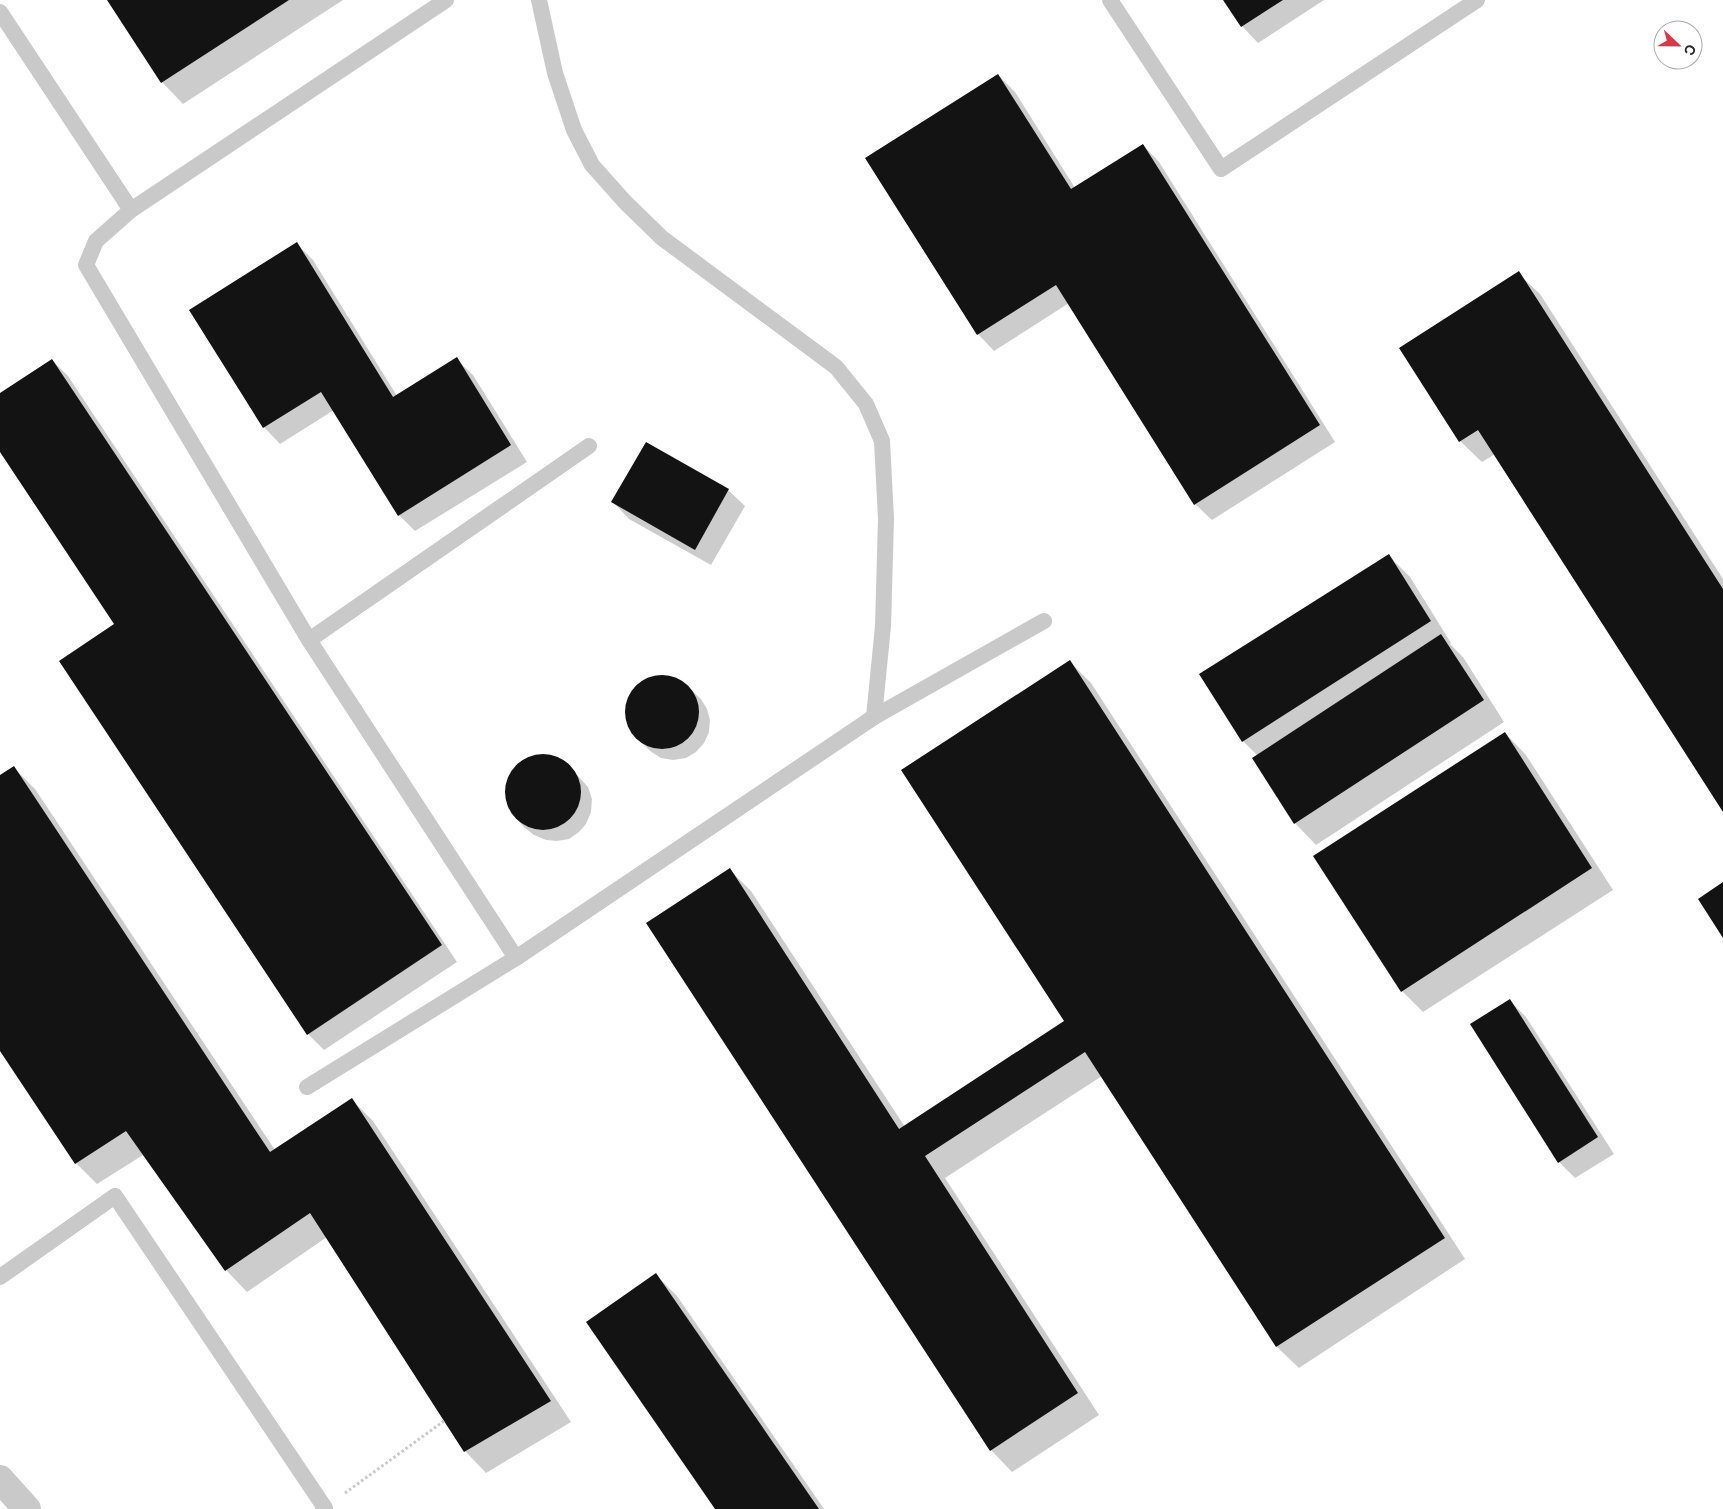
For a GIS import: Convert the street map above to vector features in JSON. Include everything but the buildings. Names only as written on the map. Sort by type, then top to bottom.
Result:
[{"type":"street","points":[[0,1479],[28,1509]]},
{"type":"lane","points":[[446,0],[131,210],[96,241],[86,266],[308,640],[516,958]]},
{"type":"lane","points":[[539,0],[555,73],[574,130],[592,164],[625,202],[662,238],[836,366],[866,404],[882,440],[886,518],[883,626],[874,717]]},
{"type":"lane","points":[[1110,0],[1222,169],[1477,0]]},
{"type":"lane","points":[[0,12],[131,210]]},
{"type":"lane","points":[[308,640],[590,446]]},
{"type":"lane","points":[[307,1087],[516,958],[874,717],[1044,622]]},
{"type":"lane","points":[[0,1277],[115,1196],[324,1508]]},
{"type":"path","points":[[324,1508],[444,1421]]}]
